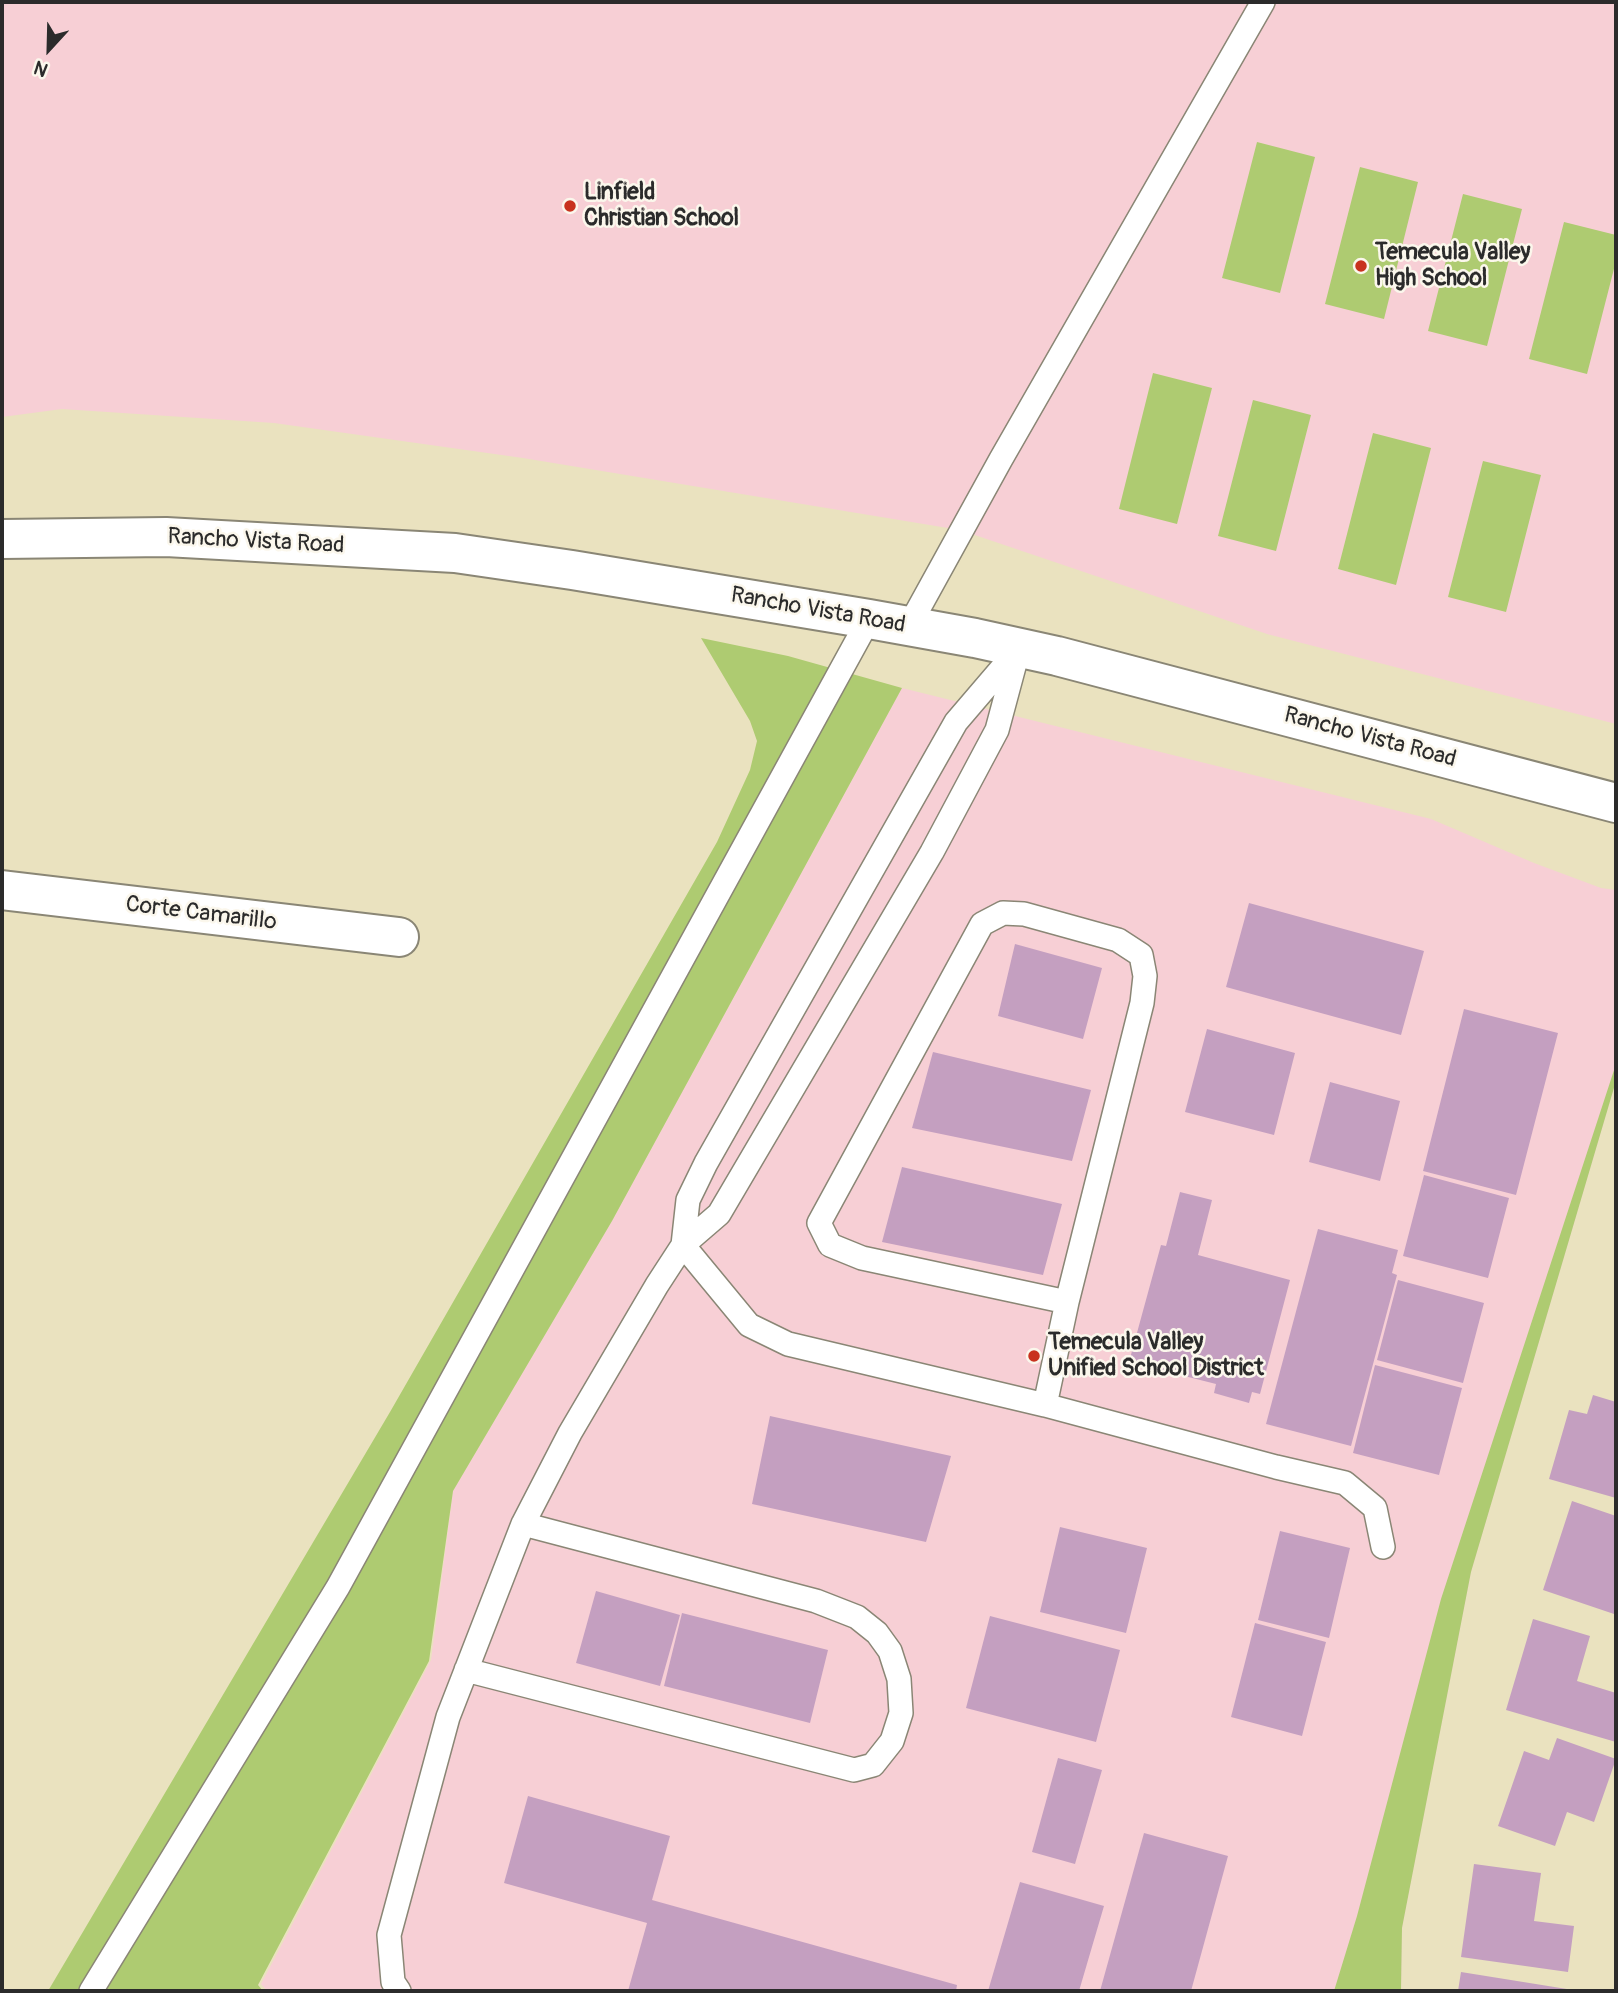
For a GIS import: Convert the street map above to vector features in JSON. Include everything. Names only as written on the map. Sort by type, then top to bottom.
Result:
[{"type":"main road","name":"Rancho Vista Road","points":[[2,540],[166,537],[455,553],[869,619],[1057,656],[1616,803]]},
{"type":"main road","name":"Corte Camarillo","points":[[2,890],[400,937]]},
{"type":"lane","points":[[909,626],[1000,459],[1263,2]]},
{"type":"lane","points":[[91,1991],[338,1587],[869,619]]},
{"type":"lane","points":[[399,1991],[393,1982],[389,1935],[448,1717],[523,1524],[570,1433],[683,1245],[719,1213],[932,852],[998,730],[1019,648]]},
{"type":"lane","points":[[1019,648],[956,722],[706,1163],[688,1200],[683,1245],[749,1325],[788,1344],[1045,1405],[1345,1483],[1375,1508],[1383,1547]]},
{"type":"lane","points":[[1045,1405],[1067,1302],[1136,1027],[1145,976],[1141,955],[1118,940],[1024,914],[1003,913],[982,924],[819,1223],[830,1245],[862,1258],[1067,1302]]},
{"type":"lane","points":[[466,1670],[854,1770],[873,1765],[892,1741],[901,1713],[899,1679],[890,1651],[877,1633],[857,1616],[816,1601],[523,1524]]},
{"type":"shaded area","name":"Linfield Christian School","points":[[2,2],[1616,2],[1616,724],[1267,634],[960,530],[523,458],[274,423],[62,409],[2,417]]},
{"type":"shaded area","name":"Temecula Valley Unified School District","points":[[902,688],[1431,819],[1534,863],[1601,888],[1616,890],[1616,1081],[1471,1572],[1402,1928],[1401,1991],[267,1991],[261,1984],[431,1660],[453,1491],[612,1221]]},
{"type":"green space","points":[[1257,142],[1315,157],[1280,293],[1222,278]]},
{"type":"green space","points":[[1360,167],[1418,182],[1384,319],[1325,304]]},
{"type":"green space","points":[[1463,194],[1522,209],[1487,346],[1428,331]]},
{"type":"green space","points":[[1564,222],[1616,235],[1616,261],[1587,374],[1529,359]]},
{"type":"green space","points":[[1153,373],[1212,388],[1177,524],[1119,509]]},
{"type":"green space","points":[[1253,400],[1311,415],[1276,551],[1218,536]]},
{"type":"green space","points":[[1373,433],[1431,448],[1396,585],[1338,569]]},
{"type":"green space","points":[[1483,461],[1541,475],[1506,612],[1448,597]]},
{"type":"green space","points":[[701,638],[788,656],[902,688],[612,1221],[453,1491],[429,1661],[258,1985],[263,1991],[48,1991],[390,1412],[717,842],[750,770],[757,741],[750,721]]},
{"type":"green space","points":[[1616,1064],[1616,1081],[1471,1572],[1402,1928],[1401,1991],[1334,1991],[1357,1916],[1441,1599]]},
{"type":"building","points":[[1249,903],[1424,951],[1401,1035],[1226,987]]},
{"type":"building","points":[[1015,944],[1102,968],[1083,1039],[998,1016]]},
{"type":"building","points":[[1464,1009],[1558,1033],[1516,1195],[1423,1171]]},
{"type":"building","points":[[1207,1029],[1295,1053],[1274,1135],[1185,1112]]},
{"type":"building","points":[[933,1052],[1091,1090],[1072,1161],[912,1128]]},
{"type":"building","points":[[1330,1082],[1400,1101],[1380,1181],[1309,1162]]},
{"type":"building","points":[[902,1167],[1062,1204],[1043,1275],[882,1242]]},
{"type":"building","points":[[1424,1175],[1509,1198],[1488,1278],[1403,1256]]},
{"type":"building","points":[[1180,1192],[1212,1200],[1198,1255],[1290,1280],[1260,1394],[1252,1392],[1249,1403],[1214,1393],[1216,1384],[1129,1362],[1161,1245],[1166,1246]]},
{"type":"building","points":[[1318,1229],[1398,1250],[1392,1273],[1397,1275],[1351,1446],[1266,1424]]},
{"type":"building","points":[[1398,1280],[1484,1303],[1463,1383],[1377,1360]]},
{"type":"building","points":[[1375,1365],[1462,1388],[1439,1475],[1353,1453]]},
{"type":"building","points":[[1593,1395],[1616,1402],[1616,1498],[1549,1479],[1569,1410],[1587,1414]]},
{"type":"building","points":[[770,1416],[951,1456],[926,1542],[752,1504]]},
{"type":"building","points":[[1572,1501],[1616,1516],[1614,1614],[1543,1590]]},
{"type":"building","points":[[1060,1527],[1147,1548],[1126,1633],[1040,1612]]},
{"type":"building","points":[[1280,1531],[1350,1548],[1329,1638],[1258,1620]]},
{"type":"building","points":[[596,1591],[680,1615],[660,1686],[576,1663]]},
{"type":"building","points":[[682,1613],[828,1650],[810,1723],[664,1686]]},
{"type":"building","points":[[990,1616],[1120,1650],[1096,1742],[966,1708]]},
{"type":"building","points":[[1533,1619],[1590,1636],[1577,1681],[1616,1693],[1616,1742],[1506,1710]]},
{"type":"building","points":[[1255,1623],[1326,1642],[1302,1736],[1231,1717]]},
{"type":"building","points":[[1557,1738],[1616,1759],[1594,1822],[1567,1812],[1555,1846],[1498,1826],[1524,1751],[1549,1760]]},
{"type":"building","points":[[1058,1758],[1102,1770],[1075,1864],[1032,1852]]},
{"type":"building","points":[[528,1796],[670,1836],[652,1900],[957,1985],[956,1991],[628,1991],[647,1923],[504,1883]]},
{"type":"building","points":[[1144,1833],[1228,1856],[1191,1991],[1100,1991]]},
{"type":"building","points":[[1474,1864],[1541,1873],[1534,1921],[1574,1926],[1568,1972],[1461,1957]]},
{"type":"building","points":[[1020,1882],[1104,1906],[1079,1991],[988,1991]]},
{"type":"building","points":[[1461,1972],[1573,1990],[1573,1991],[1458,1991]]},
{"type":"place","name":"Linfield Christian School","points":[[570,206]]},
{"type":"place","name":"Temecula Valley High School","points":[[1361,266]]},
{"type":"place","name":"Temecula Valley Unified School District","points":[[1034,1356]]}]
